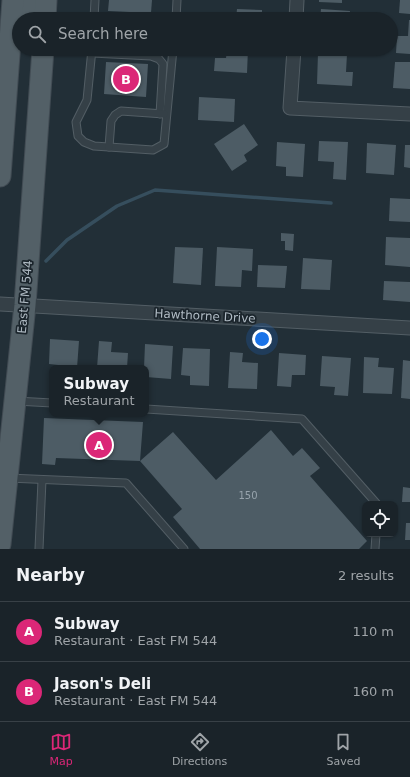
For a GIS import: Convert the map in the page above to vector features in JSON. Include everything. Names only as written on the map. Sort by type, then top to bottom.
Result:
[{"type":"main road","points":[[0,176],[3,82],[13,0]]},
{"type":"main road","points":[[29,12],[30,0]]},
{"type":"main road","points":[[45,12],[46,0]]},
{"type":"main road","name":"East FM 544","points":[[0,544],[25,305],[43,56]]},
{"type":"street","points":[[296,12],[297,0]]},
{"type":"street","points":[[294,56],[290,108],[410,114]]},
{"type":"street","name":"Hawthorne Drive","points":[[0,304],[410,328]]},
{"type":"lane","points":[[94,12],[95,0]]},
{"type":"lane","points":[[176,12],[177,0]]},
{"type":"lane","points":[[91,56],[87,100],[76,122],[78,136],[84,142],[94,146],[153,150],[164,144],[173,56]]},
{"type":"lane","points":[[151,56],[159,59],[163,64],[160,114]]},
{"type":"lane","points":[[109,147],[111,121],[115,115],[121,111],[168,114]]},
{"type":"lane","points":[[16,401],[49,403]]},
{"type":"lane","points":[[149,409],[302,419],[374,501]]},
{"type":"lane","points":[[7,478],[126,484],[184,549]]},
{"type":"lane","points":[[39,549],[42,480]]},
{"type":"lane","points":[[375,549],[376,537]]},
{"type":"building","points":[[109,0],[152,0],[151,12],[108,11]]},
{"type":"building","points":[[319,0],[342,0],[342,3],[319,2]]},
{"type":"building","points":[[400,0],[410,0],[410,14],[399,13]]},
{"type":"building","points":[[237,9],[262,10],[262,12],[237,12]]},
{"type":"building","points":[[321,9],[350,11],[350,12],[321,12]]},
{"type":"building","points":[[410,20],[410,54],[398,53],[398,36],[408,36]]},
{"type":"building","points":[[226,56],[248,56],[247,73],[214,71],[215,58],[226,58]]},
{"type":"building","points":[[318,56],[347,56],[346,72],[353,72],[352,86],[317,84]]},
{"type":"building","points":[[106,62],[148,64],[146,97],[104,94]]},
{"type":"building","points":[[395,62],[410,62],[410,89],[393,88]]},
{"type":"building","points":[[199,97],[235,99],[234,122],[198,120]]},
{"type":"building","points":[[244,124],[258,145],[244,155],[247,161],[232,171],[214,144]]},
{"type":"building","points":[[319,141],[348,142],[346,180],[333,179],[334,162],[318,161]]},
{"type":"building","points":[[277,142],[305,144],[303,177],[286,176],[286,167],[276,166]]},
{"type":"building","points":[[367,143],[396,145],[394,175],[366,173]]},
{"type":"building","points":[[405,145],[410,145],[410,168],[404,167]]},
{"type":"building","points":[[390,198],[410,199],[410,222],[389,221]]},
{"type":"building","points":[[281,233],[294,234],[293,251],[285,250],[285,241],[281,241]]},
{"type":"building","points":[[386,237],[410,238],[410,267],[385,265]]},
{"type":"building","points":[[175,247],[203,248],[201,285],[173,283]]},
{"type":"building","points":[[217,247],[253,249],[252,271],[242,270],[241,287],[215,286]]},
{"type":"building","points":[[303,258],[332,260],[330,290],[301,289]]},
{"type":"building","points":[[258,265],[287,266],[285,288],[257,287]]},
{"type":"building","points":[[384,281],[410,282],[410,302],[383,300]]},
{"type":"building","points":[[50,339],[79,341],[77,365],[49,364]]},
{"type":"building","points":[[99,341],[112,342],[111,352],[128,353],[127,365],[97,365]]},
{"type":"building","points":[[145,344],[173,346],[171,379],[149,377],[149,365],[144,365]]},
{"type":"building","points":[[183,348],[210,349],[209,386],[190,385],[190,376],[181,375]]},
{"type":"building","points":[[230,352],[243,353],[242,362],[258,363],[257,389],[228,388]]},
{"type":"building","points":[[279,353],[306,355],[305,375],[292,375],[291,387],[277,386]]},
{"type":"building","points":[[322,356],[351,358],[348,396],[334,395],[335,387],[320,386]]},
{"type":"building","points":[[364,357],[379,358],[378,367],[394,368],[392,394],[363,393]]},
{"type":"building","points":[[403,360],[410,361],[410,399],[401,398]]},
{"type":"building","points":[[44,418],[143,422],[140,461],[56,458],[55,465],[42,464]]},
{"type":"building","points":[[271,430],[293,456],[302,448],[320,468],[310,476],[367,541],[359,549],[200,549],[173,517],[182,509],[140,461],[173,432],[216,480]]},
{"type":"building","points":[[403,487],[410,488],[410,502],[402,502]]},
{"type":"building","points":[[406,523],[410,523],[410,540],[405,540]]},
{"type":"waterway","points":[[46,261],[67,240],[117,206],[155,190],[331,203]]},
{"type":"place","name":"Jason's Deli","points":[[126,79]]},
{"type":"place","name":"Subway","points":[[99,445]]}]
